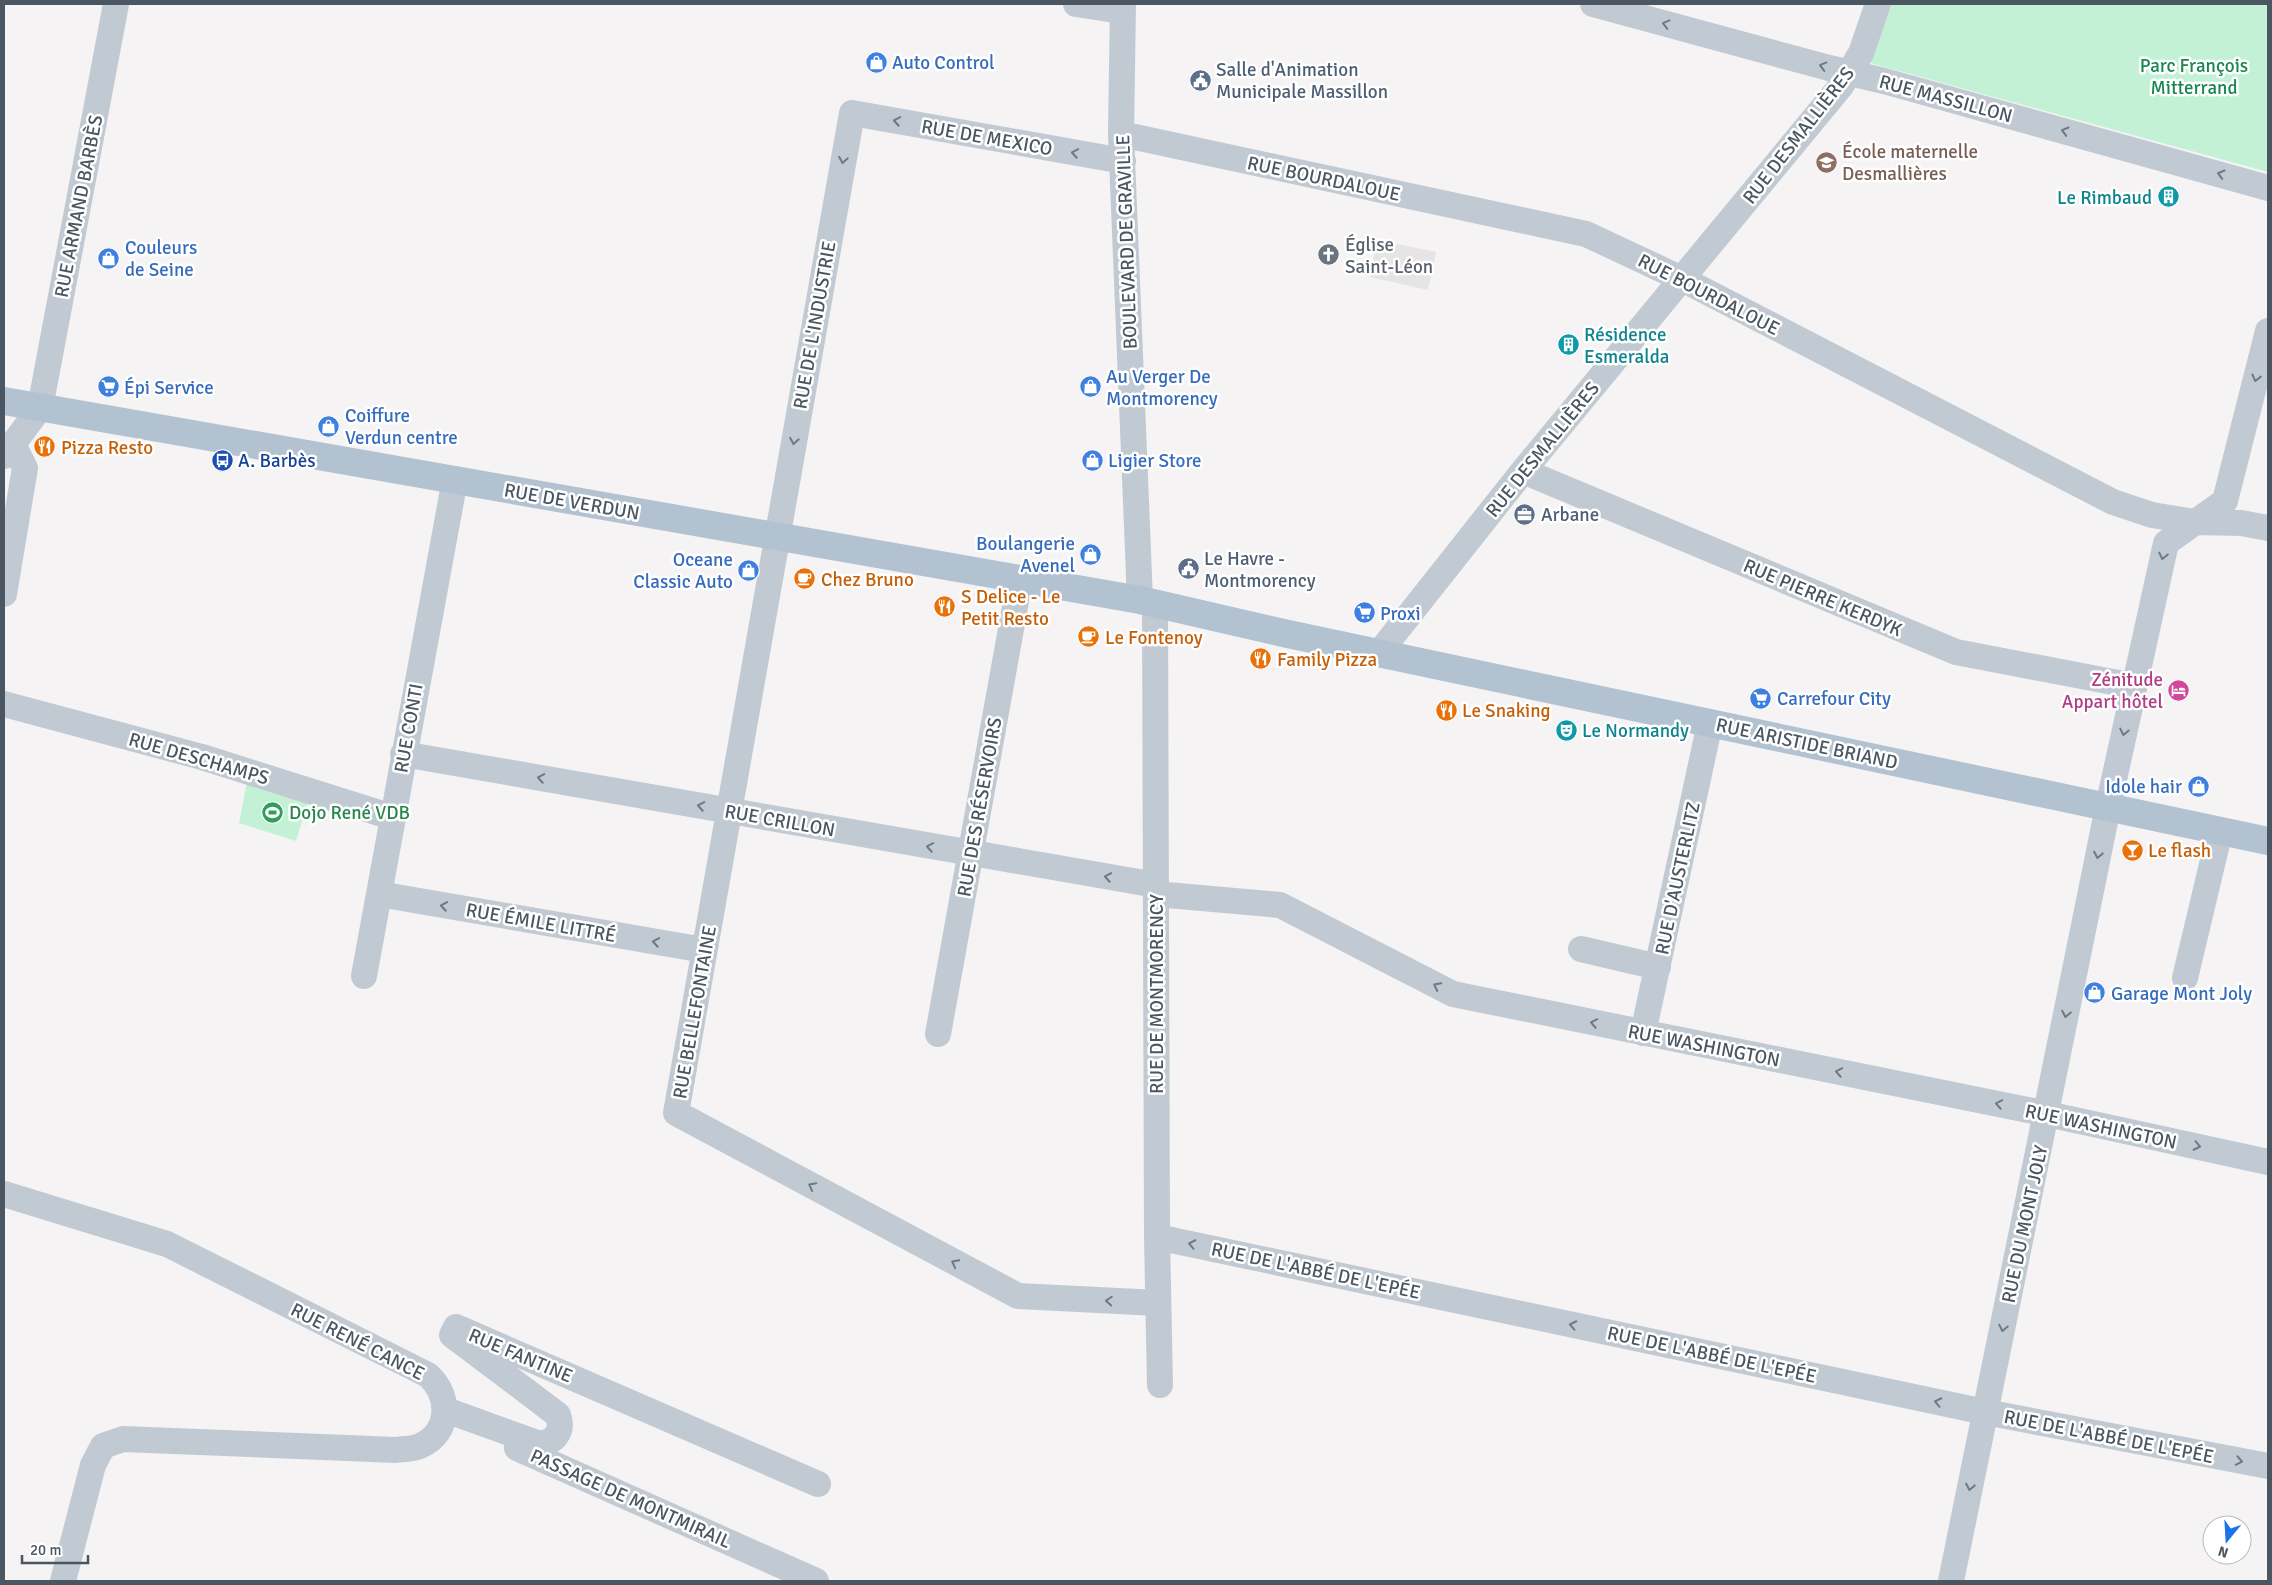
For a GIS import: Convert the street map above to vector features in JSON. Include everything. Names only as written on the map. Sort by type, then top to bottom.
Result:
[{"type":"main road","name":"RUE DE VERDUN","points":[[4,401],[1148,602]]},
{"type":"main road","name":"RUE ARISTIDE BRIAND","points":[[1148,602],[1379,653],[2268,841]]},
{"type":"street","name":"RUE ARMAND BARBÈS","points":[[40,408],[116,4]]},
{"type":"street","points":[[1076,4],[1122,8]]},
{"type":"street","name":"RUE MASSILLON","points":[[1594,4],[1850,72],[2268,188]]},
{"type":"street","name":"RUE DESMALLIÈRES","points":[[1379,653],[1524,471],[1841,86],[1861,53],[1878,4]]},
{"type":"street","name":"BOULEVARD DE GRAVILLE","points":[[1122,8],[1121,134],[1148,602]]},
{"type":"street","name":"RUE DE MEXICO","points":[[852,112],[1123,162]]},
{"type":"street","name":"RUE DE L'INDUSTRIE","points":[[778,538],[852,112]]},
{"type":"street","name":"RUE BOURDALOUE","points":[[1121,134],[1586,234],[1682,279],[2114,502],[2152,515],[2195,522],[2241,523],[2268,528]]},
{"type":"street","name":"RUE DU MONT JOLY","points":[[1951,1581],[2108,807],[2166,543],[2225,501],[2268,331]]},
{"type":"street","points":[[4,594],[25,468],[8,450],[40,408]]},
{"type":"street","name":"RUE PIERRE KERDYK","points":[[1524,471],[1956,652],[2134,686]]},
{"type":"street","name":"RUE CONTI","points":[[364,976],[455,479]]},
{"type":"street","name":"RUE BELLEFONTAINE","points":[[778,538],[676,1113],[1018,1296],[1158,1303]]},
{"type":"street","name":"RUE DES RÉSERVOIRS","points":[[938,1034],[1020,580]]},
{"type":"street","name":"RUE DE MONTMORENCY","points":[[1148,602],[1156,889],[1157,1237],[1160,1385]]},
{"type":"street","name":"RUE DESCHAMPS","points":[[4,704],[202,757],[392,817]]},
{"type":"street","name":"RUE D'AUSTERLITZ","points":[[1643,1033],[1710,723]]},
{"type":"street","name":"RUE CRILLON","points":[[404,754],[970,854],[1156,889]]},
{"type":"street","points":[[2186,978],[2220,831]]},
{"type":"street","name":"RUE WASHINGTON","points":[[1156,889],[1280,905],[1453,994],[2046,1114],[2268,1162]]},
{"type":"street","name":"RUE ÉMILE LITTRÉ","points":[[379,894],[704,950]]},
{"type":"street","points":[[1581,950],[1658,967]]},
{"type":"street","name":"RUE RENÉ CANCE","points":[[4,1194],[167,1244],[428,1375],[437,1382],[445,1400],[446,1413]]},
{"type":"street","name":"RUE DE L'ABBÉ DE L'EPÉE","points":[[1157,1237],[1985,1412],[2268,1466]]},
{"type":"street","name":"RUE FANTINE","points":[[446,1413],[537,1443],[547,1444],[554,1440],[559,1432],[560,1422],[558,1415],[452,1335],[456,1327],[818,1484]]},
{"type":"street","points":[[63,1581],[92,1465],[103,1446],[123,1439],[396,1450],[419,1446],[436,1434],[446,1413]]},
{"type":"street","name":"PASSAGE DE MONTMIRAIL","points":[[446,1413],[816,1581]]},
{"type":"shaded area","points":[[1377,240],[1436,252],[1428,290],[1370,277]]},
{"type":"green space","name":"Parc François Mitterrand","points":[[1892,4],[2268,4],[2268,172],[1870,63]]},
{"type":"green space","name":"Dojo René VDB","points":[[247,782],[308,802],[296,841],[239,823]]},
{"type":"place","name":"Auto Control","points":[[876,62]]},
{"type":"place","name":"Salle d'Animation Municipale Massillon","points":[[1200,80]]},
{"type":"place","name":"École maternelle Desmallières","points":[[1826,162]]},
{"type":"place","name":"Le Rimbaud","points":[[2168,197]]},
{"type":"place","name":"Église Saint-Léon","points":[[1329,255]]},
{"type":"place","name":"Couleurs de Seine","points":[[109,258]]},
{"type":"place","name":"Résidence Esmeralda","points":[[1568,345]]},
{"type":"place","name":"Épi Service","points":[[108,387]]},
{"type":"place","name":"Au Verger De Montmorency","points":[[1090,387]]},
{"type":"place","name":"Coiffure Verdun centre","points":[[329,426]]},
{"type":"place","name":"Pizza Resto","points":[[45,447]]},
{"type":"place","name":"A. Barbès","points":[[222,460]]},
{"type":"place","name":"Ligier Store","points":[[1092,460]]},
{"type":"place","name":"Arbane","points":[[1525,514]]},
{"type":"place","name":"Boulangerie Avenel","points":[[1091,554]]},
{"type":"place","name":"Le Havre - Montmorency","points":[[1188,569]]},
{"type":"place","name":"Oceane Classic Auto","points":[[749,570]]},
{"type":"place","name":"Chez Bruno","points":[[805,579]]},
{"type":"place","name":"S Delice - Le Petit Resto","points":[[945,607]]},
{"type":"place","name":"Proxi","points":[[1364,613]]},
{"type":"place","name":"Le Fontenoy","points":[[1089,637]]},
{"type":"place","name":"Family Pizza","points":[[1261,659]]},
{"type":"place","name":"Zénitude Appart hôtel","points":[[2179,690]]},
{"type":"place","name":"Carrefour City","points":[[1761,698]]},
{"type":"place","name":"Le Snaking","points":[[1446,710]]},
{"type":"place","name":"Le Normandy","points":[[1566,730]]},
{"type":"place","name":"Idole hair","points":[[2198,786]]},
{"type":"place","name":"Dojo René VDB","points":[[273,812]]},
{"type":"place","name":"Le flash","points":[[2132,850]]},
{"type":"place","name":"Garage Mont Joly","points":[[2095,993]]}]
